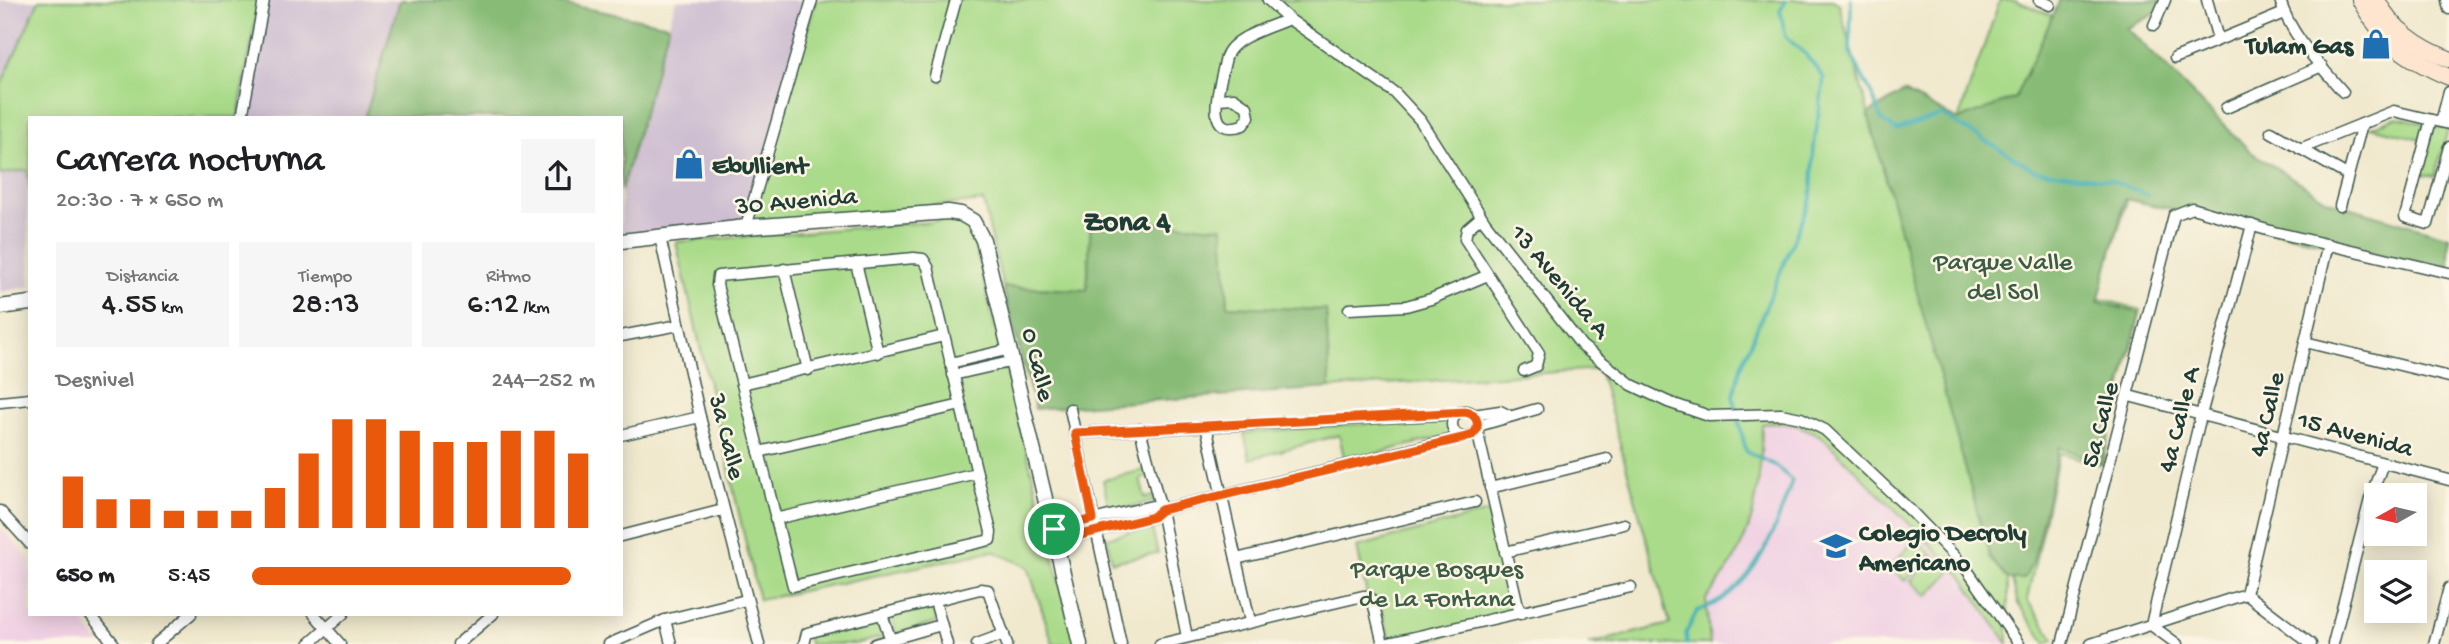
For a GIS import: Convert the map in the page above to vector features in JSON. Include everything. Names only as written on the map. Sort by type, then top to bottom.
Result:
[{"type":"main road","points":[[2360,0],[2375,26],[2400,51],[2449,77]]},
{"type":"main road","points":[[2377,0],[2383,12],[2407,37],[2449,59]]},
{"type":"street","points":[[242,116],[264,0]]},
{"type":"street","points":[[746,227],[812,0]]},
{"type":"street","points":[[935,76],[956,0]]},
{"type":"street","name":"13 Avenida A","points":[[1268,0],[1289,19],[1395,93],[1420,120],[1481,217],[1582,346],[1632,385],[1709,415],[1782,414],[1801,418],[1825,430],[1911,511],[1965,567],[2019,644]]},
{"type":"street","points":[[2154,25],[2165,0]]},
{"type":"street","points":[[2207,0],[2218,39]]},
{"type":"street","points":[[2280,0],[2284,13],[2343,92]]},
{"type":"street","points":[[2447,0],[2449,9]]},
{"type":"street","points":[[2175,58],[2284,13]]},
{"type":"street","points":[[1218,99],[1231,47],[1289,19]]},
{"type":"street","points":[[2226,108],[2322,66]]},
{"type":"street","points":[[2449,92],[2405,218],[2428,224],[2449,147]]},
{"type":"street","points":[[2300,149],[2394,111],[2440,122]]},
{"type":"street","points":[[2340,206],[2362,124]]},
{"type":"street","points":[[2271,132],[2347,175]]},
{"type":"street","name":"5a Calle","points":[[2062,644],[2129,396],[2174,215],[2192,208],[2252,225]]},
{"type":"street","name":"30 Avenida","points":[[623,241],[746,227],[948,212],[961,214],[973,221]]},
{"type":"street","points":[[1481,217],[1467,229],[1465,239],[1539,353],[1536,366],[1524,371]]},
{"type":"street","name":"0 Calle","points":[[973,221],[983,240],[1013,355],[1080,644]]},
{"type":"street","points":[[2252,225],[2449,273]]},
{"type":"street","name":"4a Calle A","points":[[2151,625],[2201,415],[2252,225]]},
{"type":"street","name":"3a Calle","points":[[660,237],[700,417],[758,644]]},
{"type":"street","name":"4a Calle","points":[[2246,594],[2328,244]]},
{"type":"street","points":[[923,259],[961,405],[991,532],[990,540],[793,586],[718,285],[718,276],[784,269],[923,259]]},
{"type":"street","points":[[856,263],[878,353]]},
{"type":"street","points":[[784,269],[808,370]]},
{"type":"street","points":[[1349,309],[1406,306],[1431,299],[1488,275]]},
{"type":"street","points":[[0,307],[28,303]]},
{"type":"street","points":[[623,336],[679,325]]},
{"type":"street","points":[[742,384],[944,336]]},
{"type":"street","points":[[2305,342],[2449,377]]},
{"type":"street","points":[[950,363],[1013,355]]},
{"type":"street","points":[[953,375],[976,370],[1013,355]]},
{"type":"street","points":[[974,358],[976,370]]},
{"type":"street","name":"15 Avenida","points":[[2129,396],[2449,480]]},
{"type":"street","points":[[0,402],[28,399]]},
{"type":"street","points":[[758,452],[961,405]]},
{"type":"street","points":[[1069,409],[1121,644]]},
{"type":"street","points":[[1055,535],[1152,506],[1161,510],[1471,436],[1477,428],[1508,415],[1536,409]]},
{"type":"street","points":[[1075,433],[1466,412],[1473,415],[1500,411],[1508,415]]},
{"type":"street","points":[[1458,414],[1453,420],[1453,428],[1462,437]]},
{"type":"street","points":[[1473,415],[1520,614]]},
{"type":"street","points":[[623,435],[700,417]]},
{"type":"street","points":[[1206,426],[1251,621]]},
{"type":"street","points":[[1140,429],[1161,510],[1187,637]]},
{"type":"street","points":[[1490,488],[1607,459]]},
{"type":"street","points":[[2333,644],[2370,499],[2383,463]]},
{"type":"street","points":[[775,519],[977,473]]},
{"type":"street","points":[[1237,559],[1475,502]]},
{"type":"street","points":[[623,535],[723,510]]},
{"type":"street","points":[[0,511],[28,542]]},
{"type":"street","points":[[1505,552],[1624,524]]},
{"type":"street","points":[[1160,644],[1369,596],[1384,644],[1631,587]]},
{"type":"street","points":[[2434,644],[2449,588]]},
{"type":"street","points":[[804,640],[882,614],[980,589],[988,590],[1006,639],[977,644]]},
{"type":"street","points":[[2091,644],[2246,594],[2311,644]]},
{"type":"street","points":[[609,644],[665,620],[746,600]]},
{"type":"street","points":[[934,601],[947,644]]},
{"type":"street","points":[[882,614],[891,642]]},
{"type":"street","points":[[92,616],[114,644]]},
{"type":"street","points":[[156,644],[189,616]]},
{"type":"street","points":[[316,616],[340,644]]},
{"type":"street","points":[[309,644],[341,616]]},
{"type":"street","points":[[458,644],[491,616]]},
{"type":"street","points":[[665,620],[671,644]]},
{"type":"street","points":[[875,644],[891,642],[942,625]]},
{"type":"street","points":[[2151,625],[2177,644]]},
{"type":"shaded area","points":[[0,0],[39,0],[0,87]]},
{"type":"shaded area","points":[[259,0],[400,0],[365,116],[238,116]]},
{"type":"shaded area","points":[[676,0],[816,0],[747,225],[623,233],[623,184]]},
{"type":"shaded area","points":[[27,170],[28,287],[0,292],[0,174]]},
{"type":"shaded area","name":"Colegio Decroly Americano","points":[[1781,422],[1801,425],[1822,437],[1959,573],[2006,644],[1710,644],[1706,599],[1724,578],[1761,476],[1762,424]]},
{"type":"shaded area","points":[[0,526],[28,559],[28,616],[77,616],[101,644],[0,644]]},
{"type":"green space","points":[[39,0],[259,0],[238,116],[28,116],[28,177],[27,170],[0,174],[0,87]]},
{"type":"green space","points":[[400,0],[546,0],[669,25],[623,184],[623,116],[365,116]]},
{"type":"green space","name":"Parque Valle del Sol","points":[[816,0],[1833,0],[1839,4],[1905,248],[2052,190],[2127,201],[2097,298],[2141,310],[2102,465],[2059,453],[2027,600],[2054,639],[2046,644],[2018,604],[1998,527],[1990,558],[2008,579],[2008,644],[1959,573],[1822,437],[1807,429],[1779,423],[1762,424],[1760,474],[1752,518],[1735,558],[1706,599],[1710,644],[1589,644],[1670,624],[1599,369],[1330,388],[1326,310],[1228,306],[1222,227],[1091,220],[1087,290],[1003,287],[983,201],[747,225]]},
{"type":"green space","points":[[2000,0],[2015,0],[2053,16],[2015,98],[1958,120]]},
{"type":"green space","name":"Parque Valle del Sol","points":[[2060,0],[2164,0],[2163,10],[2127,28],[2251,152],[2329,201],[2449,237],[2449,270],[2125,199],[2098,302],[2140,313],[2101,463],[2059,447],[2033,562],[2024,579],[2008,579],[1990,558],[1868,114],[1904,92],[1958,120],[2015,98]]},
{"type":"green space","points":[[2397,117],[2424,123],[2421,139],[2371,127]]},
{"type":"green space","points":[[2434,125],[2448,129],[2435,176],[2421,174]]},
{"type":"green space","points":[[968,219],[1075,644],[1053,644],[1028,567],[993,551],[759,600],[676,242]]},
{"type":"green space","points":[[1091,220],[1223,227],[1228,306],[1326,310],[1330,388],[1035,409],[1003,287],[1087,290]]},
{"type":"green space","points":[[1451,417],[1450,425],[1454,434],[1345,461],[1339,435],[1250,459],[1244,433]]},
{"type":"green space","points":[[1147,469],[1149,476],[1140,479],[1145,498],[1154,496],[1155,501],[1102,513],[1100,507],[1108,504],[1103,480]]},
{"type":"green space","name":"Parque Bosques de La Fontana","points":[[1488,512],[1514,617],[1413,644],[1391,644],[1379,598],[1368,600],[1357,547]]},
{"type":"green space","points":[[1160,524],[1160,527],[1152,529],[1158,553],[1112,562],[1107,538]]},
{"type":"green space","points":[[1916,539],[1932,554],[1905,581],[1890,567]]},
{"type":"green space","points":[[1934,555],[1951,572],[1927,596],[1911,581]]},
{"type":"green space","points":[[933,607],[938,622],[896,634],[891,616]]},
{"type":"green space","points":[[882,617],[887,636],[856,644],[809,644],[807,634]]},
{"type":"waterway","points":[[1687,644],[1686,633],[1697,611],[1717,603],[1733,591],[1759,558],[1770,539],[1792,480],[1774,465],[1746,451],[1733,397],[1740,369],[1811,198],[1814,147],[1824,78],[1806,55],[1786,37],[1780,11],[1786,0]]},
{"type":"waterway","points":[[1851,0],[1850,52],[1874,99],[1881,120],[1896,130],[1942,115],[2035,170],[2111,180],[2147,195]]},
{"type":"place","name":"Tulam Gas","points":[[2376,44]]},
{"type":"place","name":"Ebullient","points":[[689,164]]},
{"type":"place","name":"Colegio Decroly Americano","points":[[1836,546]]},
{"type":"district","name":"Zona 4","points":[[1127,220]]},
{"type":"route","points":[[1462,412],[1470,412],[1476,418],[1478,426],[1471,436],[1161,510],[1153,517],[1057,541],[1054,529],[1093,519],[1075,433],[1462,412]]}]
